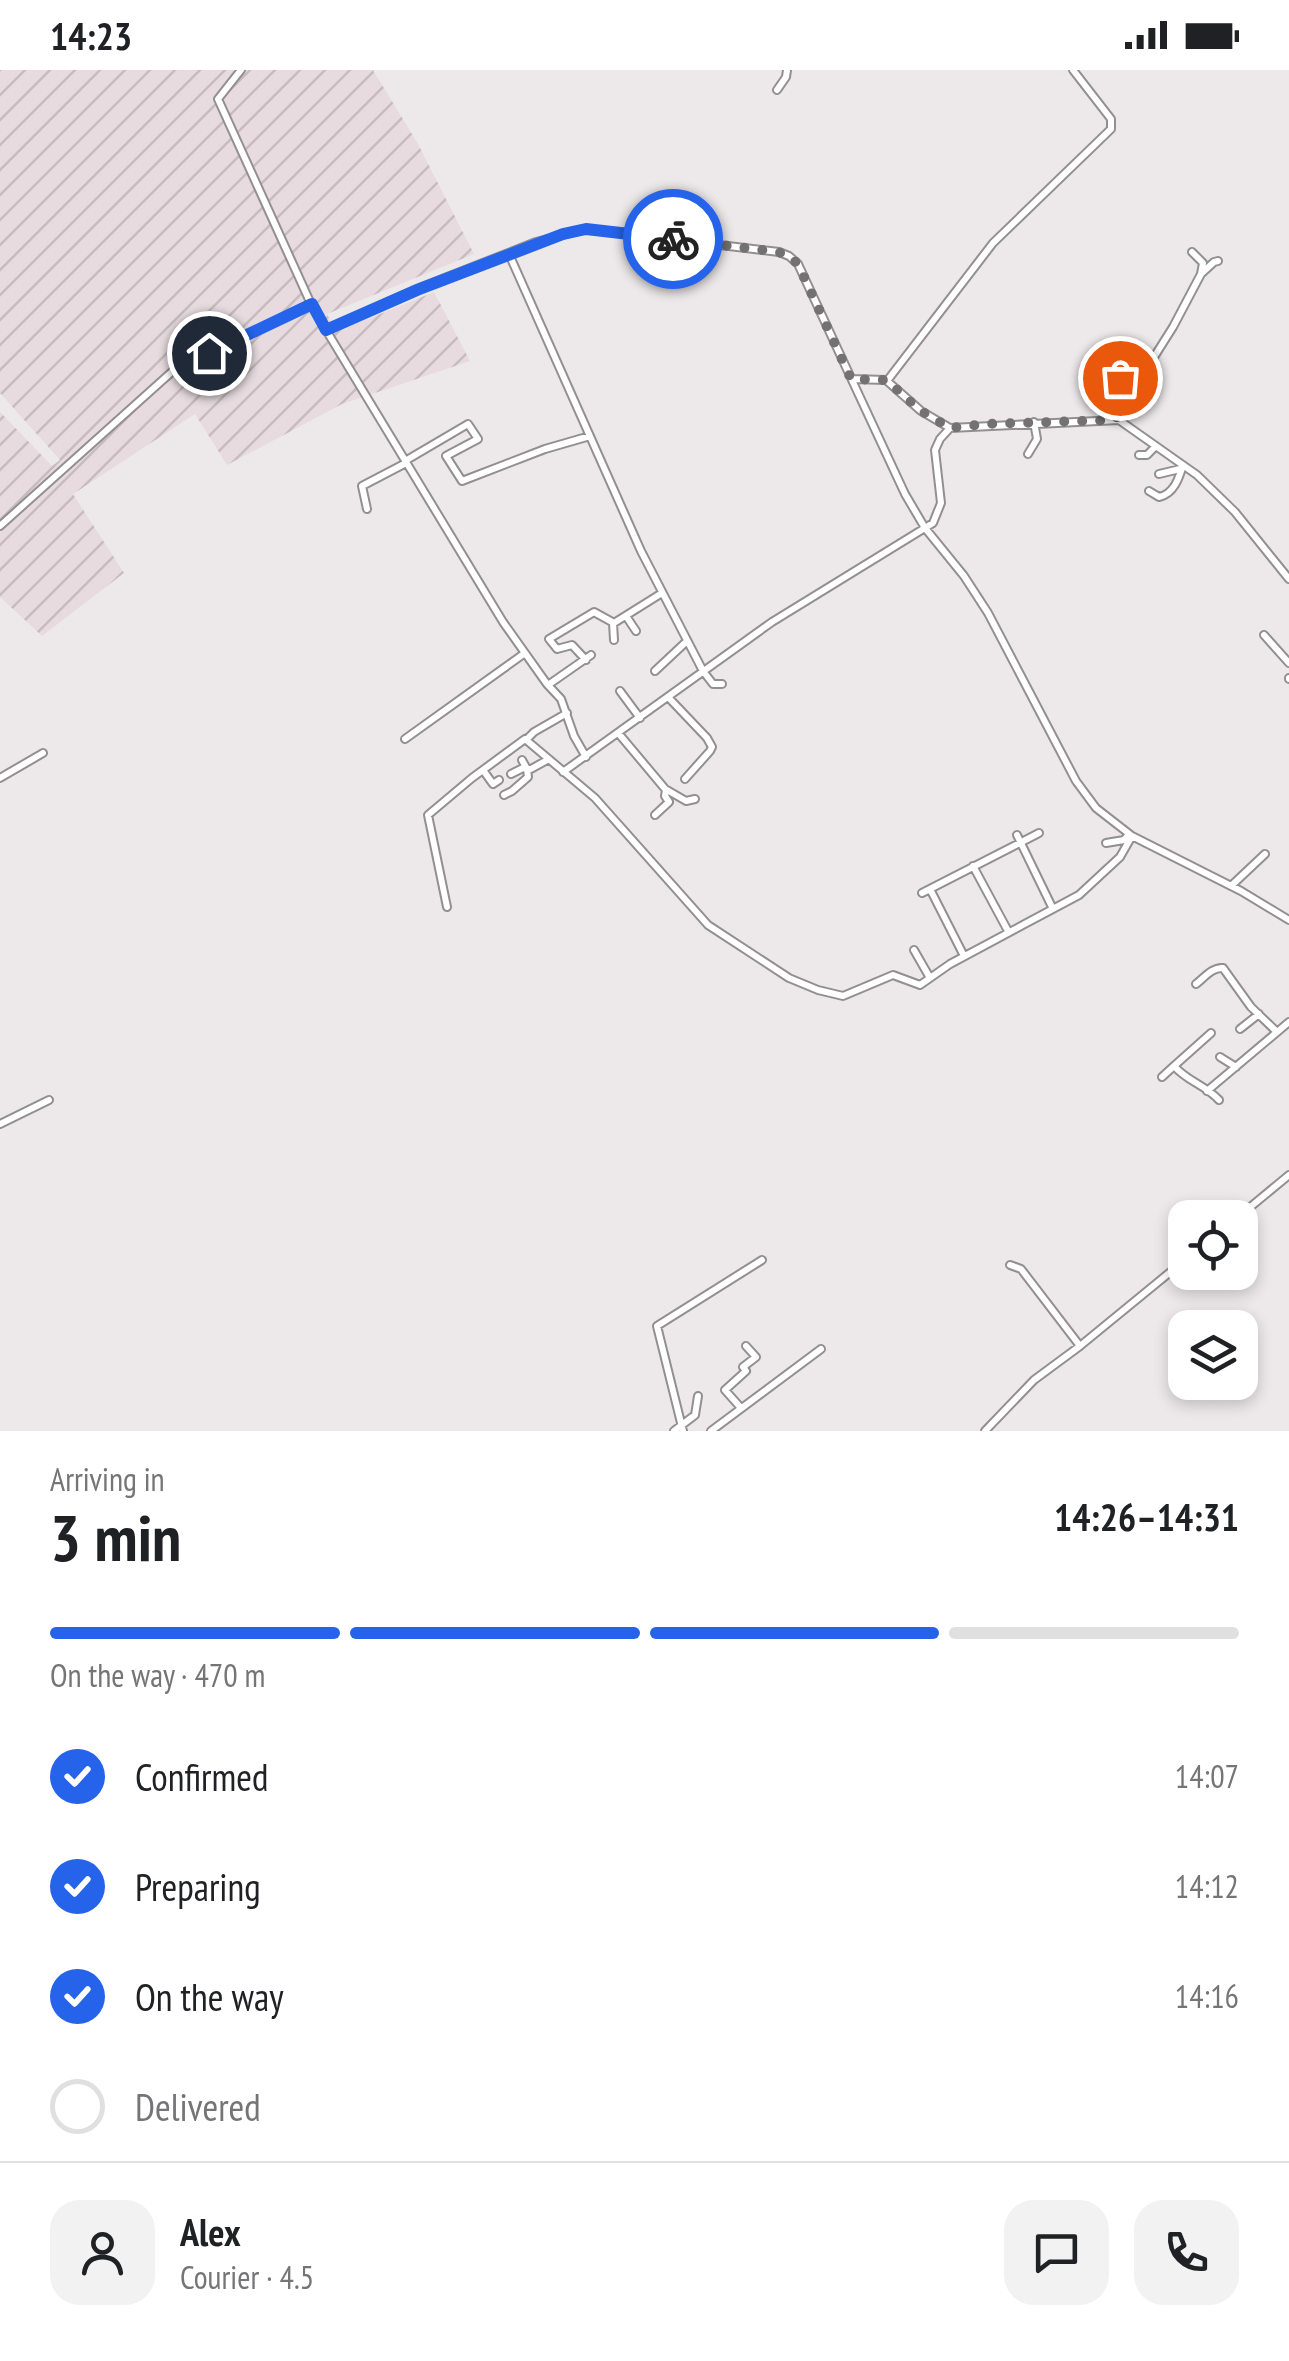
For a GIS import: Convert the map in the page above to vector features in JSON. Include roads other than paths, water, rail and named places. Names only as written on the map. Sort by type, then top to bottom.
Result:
[{"type":"street","points":[[241,70],[218,99],[312,304],[503,622],[559,696],[586,757]]},
{"type":"street","points":[[777,90],[787,70]]},
{"type":"street","points":[[887,382],[993,244],[1111,129],[1111,119],[1073,70]]},
{"type":"street","points":[[326,330],[509,254],[586,229],[789,256],[798,264],[892,469],[925,528],[988,613],[1085,795],[1131,835],[1289,920]]},
{"type":"street","points":[[1115,420],[1174,327],[1201,274],[1203,262],[1192,252]]},
{"type":"street","points":[[509,254],[641,552],[704,672],[712,684],[722,684]]},
{"type":"street","points":[[1201,274],[1218,262]]},
{"type":"street","points":[[0,526],[175,369],[312,304]]},
{"type":"street","points":[[1131,358],[1120,378],[1133,390]]},
{"type":"street","points":[[851,379],[887,382],[921,411],[950,428],[1119,420],[1234,512],[1289,579]]},
{"type":"street","points":[[1028,454],[1037,439],[1034,422]]},
{"type":"street","points":[[367,510],[362,486],[464,425],[470,426],[478,439],[446,456]]},
{"type":"street","points":[[562,773],[772,622],[933,524],[942,503],[935,450],[950,428]]},
{"type":"street","points":[[437,442],[462,481],[590,436]]},
{"type":"street","points":[[1139,455],[1156,446]]},
{"type":"street","points":[[1159,474],[1182,467]]},
{"type":"street","points":[[1149,491],[1160,496],[1168,494],[1182,467]]},
{"type":"street","points":[[613,623],[662,593]]},
{"type":"street","points":[[548,685],[589,658],[572,645],[557,649],[549,640],[594,612],[613,623]]},
{"type":"street","points":[[626,616],[636,631]]},
{"type":"street","points":[[613,623],[614,640]]},
{"type":"street","points":[[1264,635],[1289,663]]},
{"type":"street","points":[[655,670],[688,641]]},
{"type":"street","points":[[405,739],[525,653]]},
{"type":"street","points":[[620,691],[640,718]]},
{"type":"street","points":[[668,697],[712,747],[685,779]]},
{"type":"street","points":[[447,907],[428,815],[521,741],[567,713]]},
{"type":"street","points":[[530,723],[535,731]]},
{"type":"street","points":[[619,734],[666,790],[686,801],[694,799]]},
{"type":"street","points":[[526,740],[595,798],[708,925],[789,978],[843,996],[890,975],[920,985],[1008,931],[1079,895],[1120,857],[1131,835]]},
{"type":"street","points":[[0,778],[43,753]]},
{"type":"street","points":[[511,774],[548,759]]},
{"type":"street","points":[[504,794],[528,776],[522,760]]},
{"type":"street","points":[[483,770],[493,784],[499,780]]},
{"type":"street","points":[[654,815],[670,802],[666,790]]},
{"type":"street","points":[[964,956],[926,892],[1018,838],[1039,833]]},
{"type":"street","points":[[1106,843],[1131,835]]},
{"type":"street","points":[[1018,838],[1053,909]]},
{"type":"street","points":[[1231,886],[1265,854]]},
{"type":"street","points":[[973,866],[1008,931]]},
{"type":"street","points":[[914,950],[930,978]]},
{"type":"street","points":[[1196,984],[1223,968],[1251,1007],[1277,1032]]},
{"type":"street","points":[[1240,1029],[1260,1014]]},
{"type":"street","points":[[1208,1090],[1289,1022]]},
{"type":"street","points":[[1162,1077],[1211,1033]]},
{"type":"street","points":[[1220,1057],[1236,1067]]},
{"type":"street","points":[[1174,1066],[1218,1100]]},
{"type":"street","points":[[0,1124],[48,1100]]},
{"type":"street","points":[[1258,1201],[1289,1176]]},
{"type":"street","points":[[680,1430],[656,1326],[762,1260]]},
{"type":"street","points":[[1010,1265],[1021,1269],[1080,1346]]},
{"type":"street","points":[[985,1431],[1034,1380],[1168,1274]]},
{"type":"street","points":[[741,1408],[725,1390],[756,1357],[746,1346]]},
{"type":"street","points":[[711,1431],[820,1350]]},
{"type":"street","points":[[680,1430],[695,1415],[698,1396]]}]
